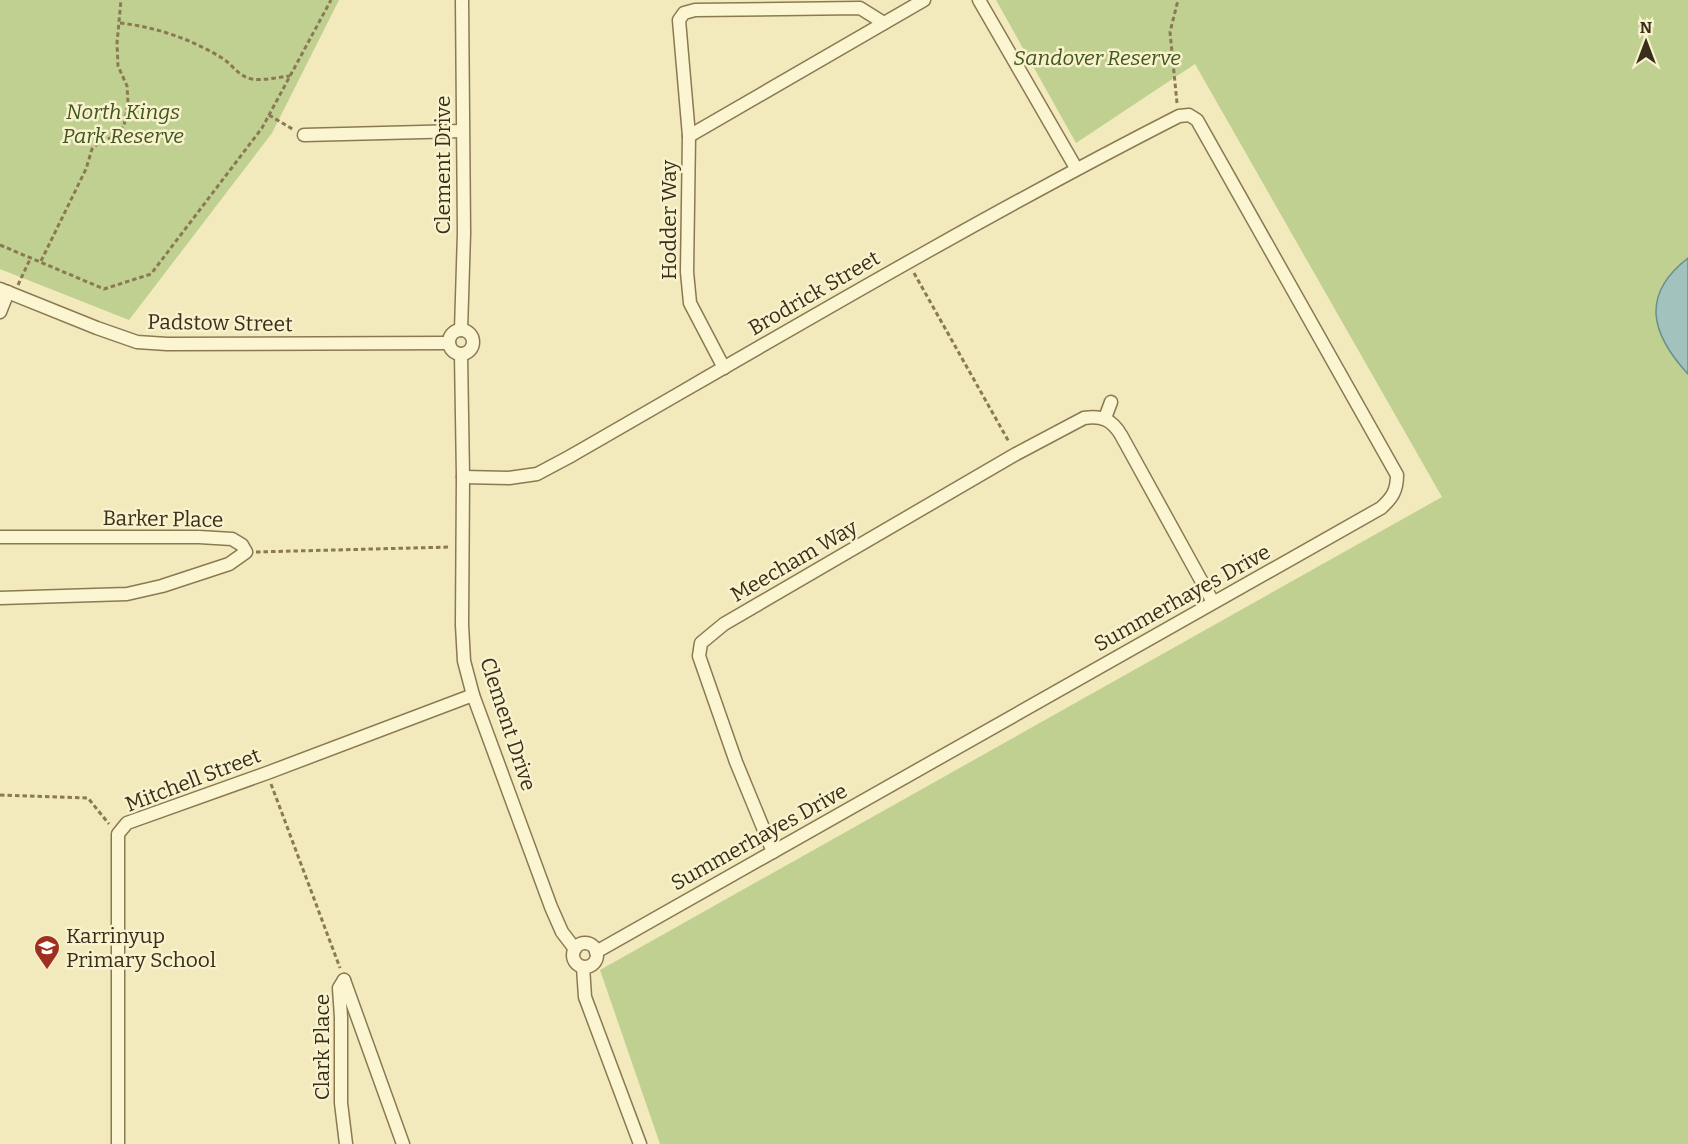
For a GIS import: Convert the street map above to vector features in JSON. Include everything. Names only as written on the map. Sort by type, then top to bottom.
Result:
[{"type":"street","name":"Clement Drive","points":[[461,330],[464,233],[462,0]]},
{"type":"street","name":"Hodder Way","points":[[689,136],[924,0]]},
{"type":"street","points":[[979,0],[1076,168]]},
{"type":"street","name":"Hodder Way","points":[[724,368],[690,303],[687,272],[689,136],[679,20],[684,13],[714,9],[860,8],[884,23]]},
{"type":"street","name":"Summerhayes Drive","points":[[596,952],[1381,508],[1393,496],[1397,485],[1397,475],[1197,120],[1189,115],[1179,116]]},
{"type":"street","name":"Brodrick Street","points":[[463,477],[509,478],[537,474],[908,261],[1076,168],[1179,116]]},
{"type":"street","points":[[304,135],[462,132]]},
{"type":"street","points":[[0,312],[7,292]]},
{"type":"street","name":"Padstow Street","points":[[7,292],[137,342],[167,344],[449,343]]},
{"type":"street","points":[[461,330],[470,334],[473,340],[471,350],[461,354],[453,351],[449,343],[451,336],[461,330]]},
{"type":"street","name":"Clement Drive","points":[[461,354],[464,661],[473,695],[551,907],[562,932],[575,949]]},
{"type":"street","points":[[1111,402],[1105,418],[1115,425],[1121,435],[1213,602]]},
{"type":"street","name":"Meecham Way","points":[[773,852],[721,720],[699,656],[701,644],[724,624],[1016,454],[1084,418],[1094,416],[1105,418]]},
{"type":"street","name":"Barker Place","points":[[0,537],[232,539],[242,545],[246,552],[229,564],[162,586],[127,594],[0,598]]},
{"type":"street","name":"Mitchell Street","points":[[118,1144],[118,834],[127,823],[473,695]]},
{"type":"street","points":[[580,945],[592,946],[596,952],[593,964],[583,967],[577,964],[574,959],[575,949],[580,945]]},
{"type":"street","points":[[583,967],[585,998],[640,1144]]},
{"type":"street","name":"Clark Place","points":[[344,980],[339,988],[341,1103],[346,1144]]},
{"type":"street","name":"Clark Place","points":[[344,980],[403,1144]]},
{"type":"path","points":[[41,261],[86,169],[92,149],[100,142],[113,137],[124,126],[128,95],[127,86],[118,66],[117,43],[121,0]]},
{"type":"path","points":[[0,245],[104,289],[151,274],[262,128],[331,0]]},
{"type":"path","points":[[1178,0],[1170,32],[1179,116]]},
{"type":"path","points":[[120,23],[142,25],[184,39],[224,59],[236,72],[252,79],[290,76]]},
{"type":"path","points":[[269,115],[304,135]]},
{"type":"path","points":[[7,292],[31,257]]},
{"type":"path","points":[[908,261],[1016,454]]},
{"type":"path","points":[[246,552],[462,547]]},
{"type":"path","points":[[267,773],[344,980]]},
{"type":"path","points":[[0,795],[88,798],[118,834]]},
{"type":"green space","name":"North Kings Park Reserve","points":[[0,0],[339,0],[272,133],[129,320],[0,269]]},
{"type":"green space","name":"Sandover Reserve","points":[[996,0],[1688,0],[1688,1144],[660,1144],[600,970],[1442,497],[1195,64],[1076,143]]},
{"type":"water","points":[[1688,258],[1688,374],[1666,344],[1656,315],[1657,300],[1663,286],[1673,272]]},
{"type":"place","name":"Karrinyup Primary School","points":[[47,971]]}]
